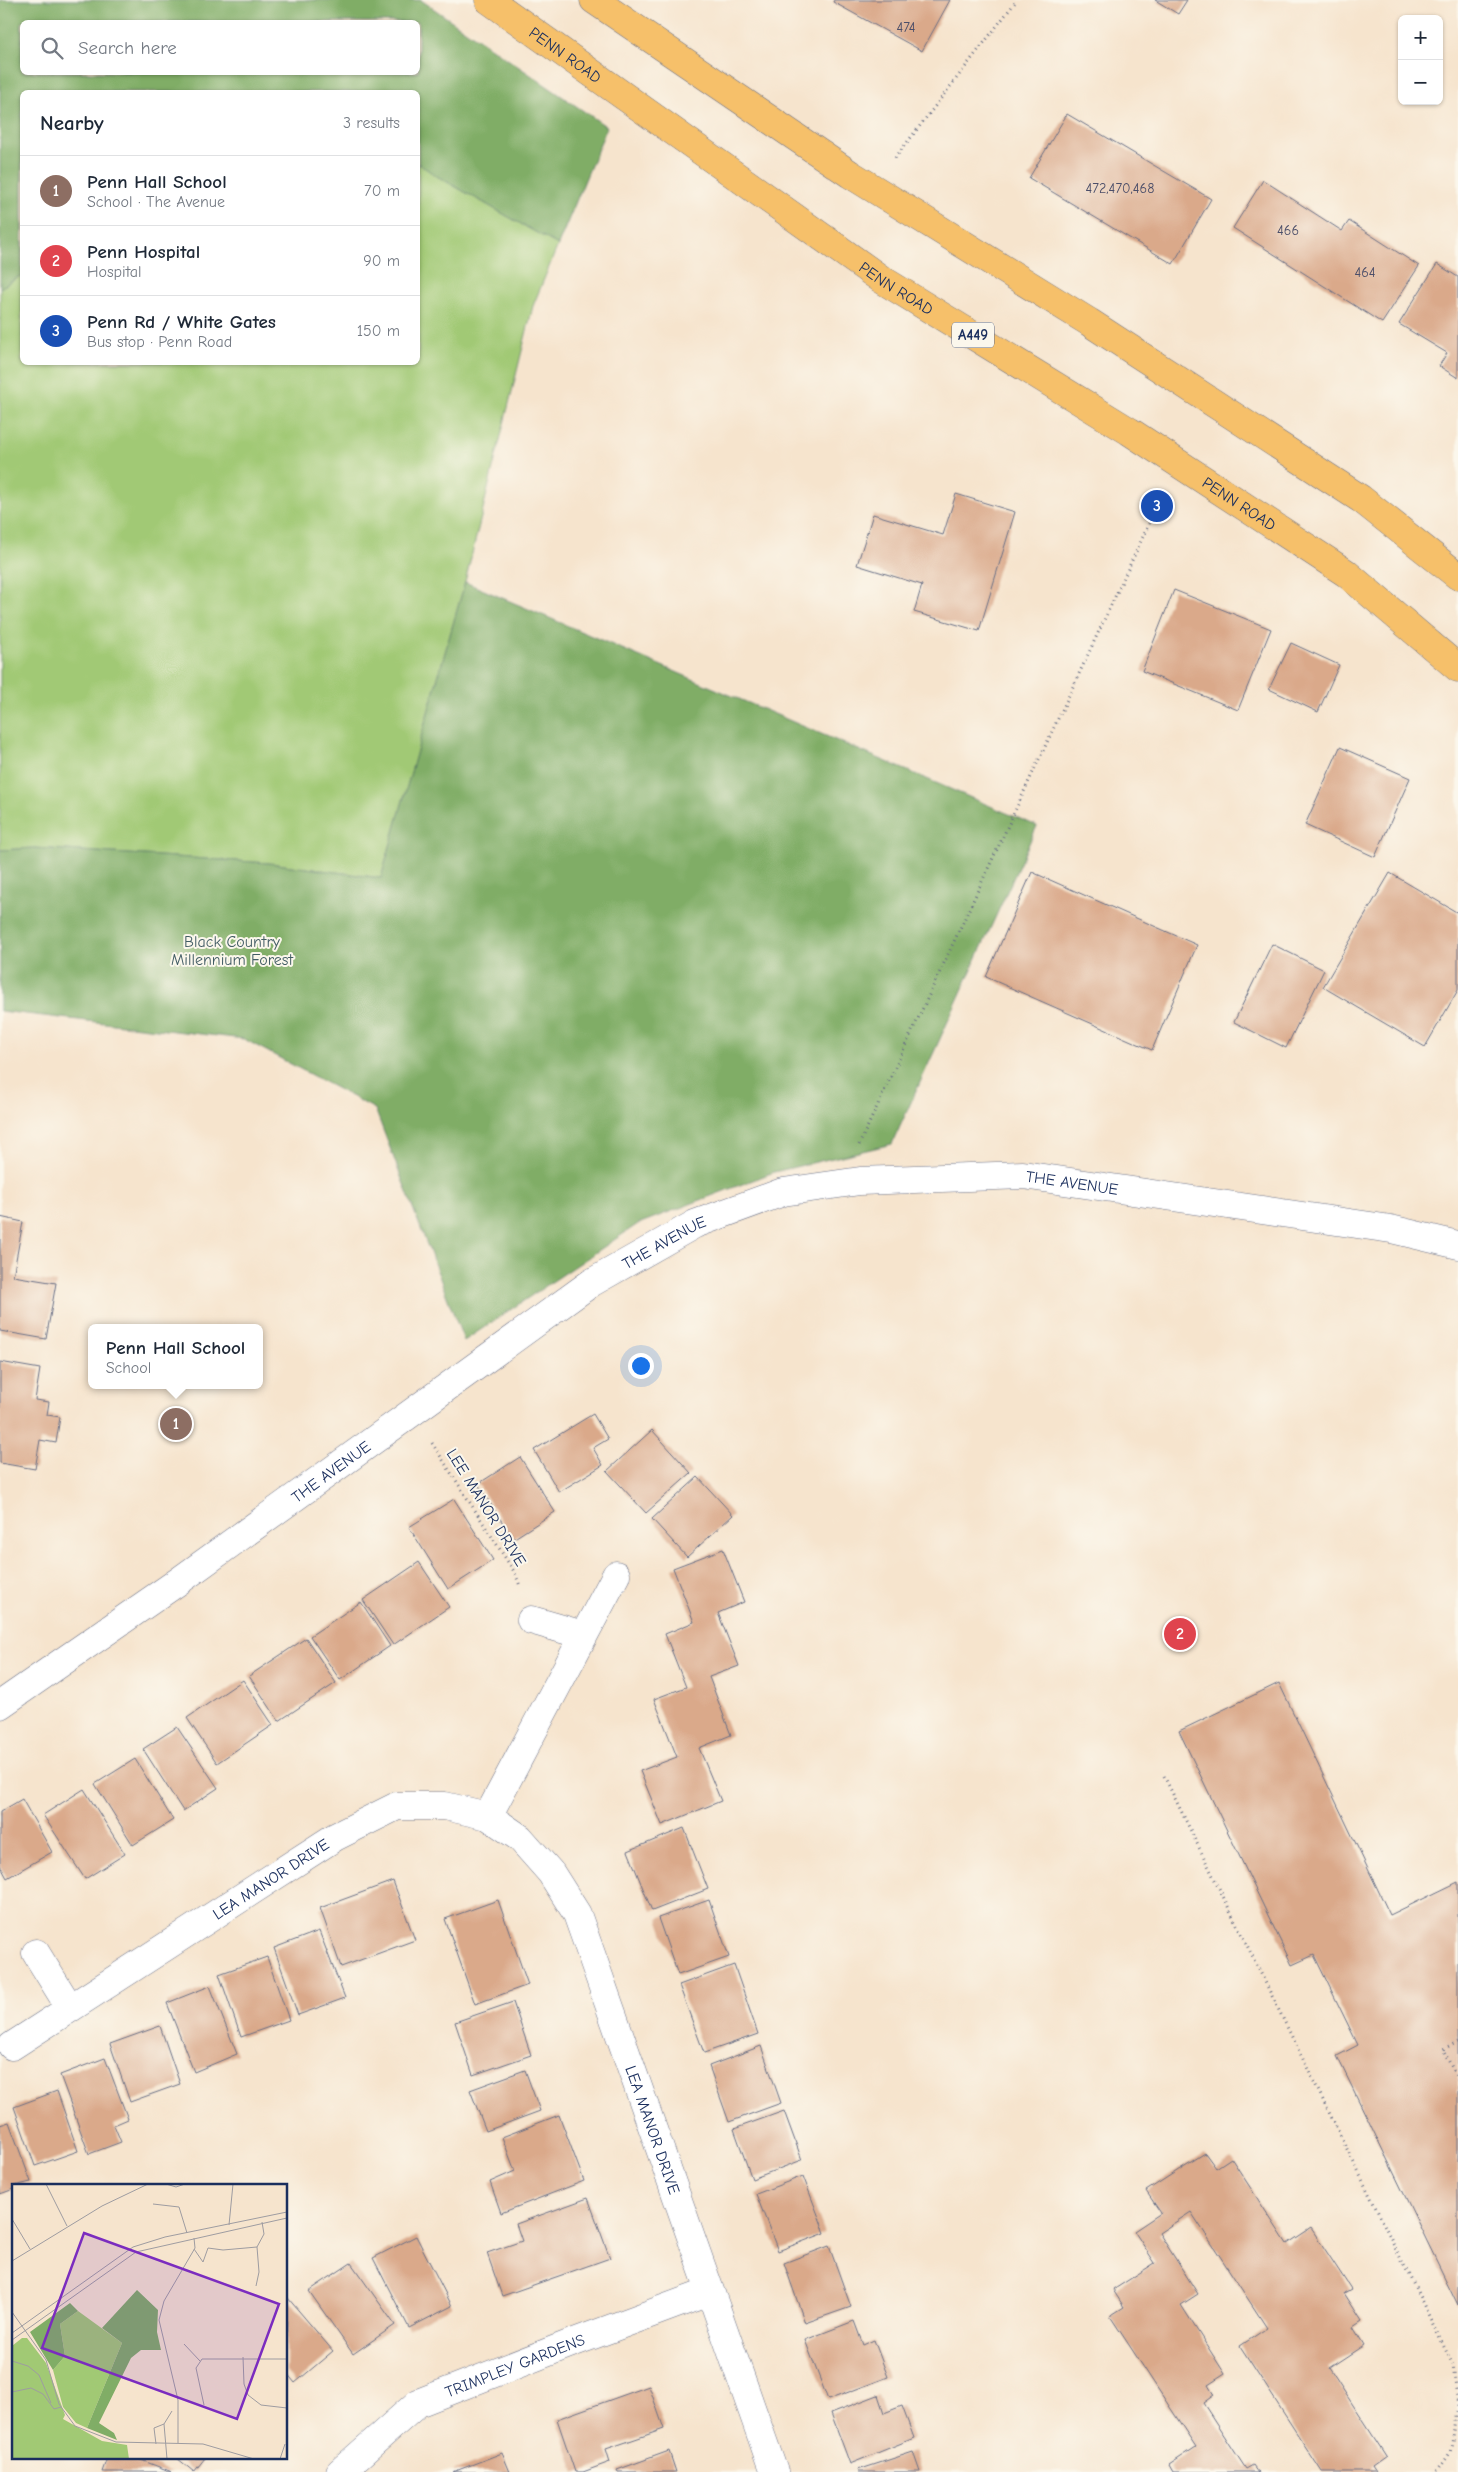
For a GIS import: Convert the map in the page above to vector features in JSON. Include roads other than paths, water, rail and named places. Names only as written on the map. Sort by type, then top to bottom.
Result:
[{"type":"highway","name":"PENN ROAD","points":[[489,0],[881,279],[1129,431],[1346,573],[1458,668]]},
{"type":"highway","points":[[594,0],[875,190],[1089,322],[1361,499],[1458,576]]},
{"type":"street","name":"THE AVENUE","points":[[0,1705],[180,1581],[591,1283],[695,1224],[783,1192],[845,1183],[1023,1175],[1391,1229],[1458,1245]]},
{"type":"street","points":[[488,1816],[616,1575]]},
{"type":"street","points":[[531,1620],[583,1635]]},
{"type":"street","name":"LEA MANOR DRIVE","points":[[12,2046],[335,1836],[396,1806],[446,1806],[488,1816],[526,1845],[551,1873],[577,1914],[774,2472]]},
{"type":"street","points":[[36,1953],[70,2008]]},
{"type":"street","name":"TRIMPLEY GARDENS","points":[[340,2472],[418,2403],[709,2292]]},
{"type":"place","name":"Penn Rd / White Gates","points":[[1157,506]]},
{"type":"place","name":"Penn Hall School","points":[[176,1424]]},
{"type":"place","name":"Penn Hospital","points":[[1180,1634]]},
{"type":"park label","name":"Black Country Millennium Forest","points":[[232,950]]}]
